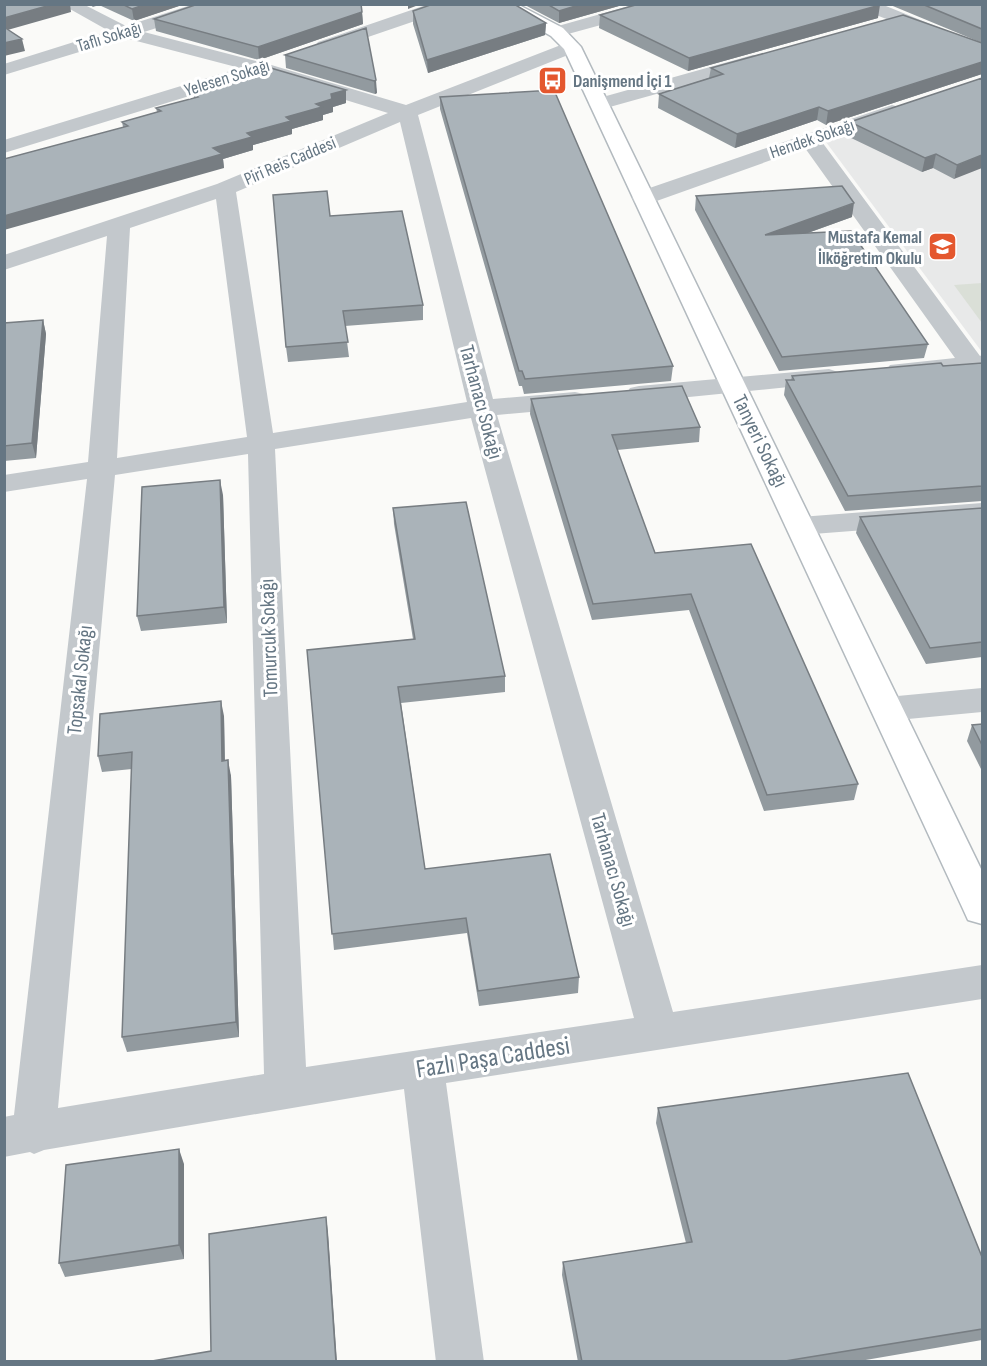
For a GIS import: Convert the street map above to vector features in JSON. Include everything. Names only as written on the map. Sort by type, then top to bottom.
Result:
[{"type":"street","points":[[69,4],[124,32],[260,68],[407,112]]},
{"type":"street","name":"Taflı Sokağı","points":[[4,70],[213,4]]},
{"type":"street","name":"Yelesen Sokağı","points":[[4,147],[260,68],[447,4]]},
{"type":"street","points":[[503,4],[564,40]]},
{"type":"street","name":"Piri Reis Caddesi","points":[[4,263],[225,189],[407,112],[564,40],[657,4]]},
{"type":"street","points":[[864,4],[982,51]]},
{"type":"street","points":[[868,29],[902,19]]},
{"type":"street","name":"Tanyeri Sokağı","points":[[564,40],[644,198],[982,909]]},
{"type":"street","points":[[598,104],[767,57]]},
{"type":"street","name":"Hendek Sokağı","points":[[644,198],[809,139],[907,107]]},
{"type":"street","name":"Tarhanacı Sokağı","points":[[407,112],[482,408],[659,1033]]},
{"type":"street","points":[[809,139],[977,363]]},
{"type":"street","name":"Tomurcuk Sokağı","points":[[225,189],[261,442],[286,1089]]},
{"type":"street","name":"Topsakal Sokağı","points":[[19,1136],[102,468],[119,225]]},
{"type":"street","points":[[4,484],[482,408],[977,363]]},
{"type":"street","points":[[800,526],[982,512]]},
{"type":"street","points":[[887,709],[982,700]]},
{"type":"street","name":"Fazlı Paşa Caddesi","points":[[19,1136],[286,1089],[659,1033],[982,981]]},
{"type":"street","points":[[423,1068],[460,1362]]},
{"type":"shaded area","name":"Mustafa Kemal İlköğretim Okulu","points":[[982,89],[982,352],[826,142]]},
{"type":"shaded area","points":[[982,283],[982,323],[954,285]]},
{"type":"building","points":[[4,4],[54,4],[4,18]]},
{"type":"building","points":[[122,4],[146,4],[132,9]]},
{"type":"building","points":[[198,4],[361,4],[362,12],[258,47],[154,19]]},
{"type":"building","points":[[433,4],[514,4],[546,23],[427,60],[413,11]]},
{"type":"building","points":[[547,4],[582,4],[559,11]]},
{"type":"building","points":[[639,4],[880,5],[689,58],[600,15]]},
{"type":"building","points":[[922,4],[982,4],[982,29]]},
{"type":"building","points":[[903,15],[982,43],[982,62],[828,111],[819,107],[737,134],[659,94],[723,74],[711,68]]},
{"type":"building","points":[[4,27],[22,39],[4,43]]},
{"type":"building","points":[[366,28],[376,80],[374,81],[285,55]]},
{"type":"building","points":[[257,64],[346,90],[331,94],[332,99],[316,104],[322,107],[286,117],[291,121],[247,133],[252,137],[213,148],[222,154],[4,216],[4,159],[128,126],[122,122],[161,111],[156,108],[198,97],[194,94],[231,84],[226,81],[269,70]]},
{"type":"building","points":[[982,78],[982,155],[957,165],[936,154],[925,158],[850,122]]},
{"type":"building","points":[[554,90],[673,366],[525,379],[522,371],[519,371],[440,97]]},
{"type":"building","points":[[842,186],[854,203],[765,235],[851,231],[928,344],[782,357],[696,196]]},
{"type":"building","points":[[327,191],[330,216],[402,211],[423,305],[343,311],[348,342],[286,347],[273,195]]},
{"type":"building","points":[[43,320],[32,443],[4,446],[4,323]]},
{"type":"building","points":[[941,363],[943,366],[982,363],[982,486],[848,496],[786,380],[794,380],[792,376]]},
{"type":"building","points":[[682,386],[700,427],[612,435],[655,553],[751,544],[858,784],[767,795],[691,594],[593,604],[531,399]]},
{"type":"building","points":[[220,480],[224,607],[137,616],[142,487]]},
{"type":"building","points":[[466,502],[505,676],[398,687],[425,869],[550,854],[579,977],[478,991],[466,918],[332,934],[307,650],[415,639],[393,508]]},
{"type":"building","points":[[982,508],[982,642],[930,648],[860,517]]},
{"type":"building","points":[[221,701],[222,761],[228,760],[236,1022],[122,1037],[132,752],[98,756],[100,714]]},
{"type":"building","points":[[982,724],[982,745],[972,725]]},
{"type":"building","points":[[908,1073],[982,1257],[982,1329],[779,1362],[582,1362],[563,1262],[692,1242],[658,1108]]},
{"type":"building","points":[[179,1149],[179,1245],[59,1263],[66,1165]]},
{"type":"building","points":[[326,1217],[336,1362],[146,1362],[211,1351],[209,1234]]},
{"type":"place","name":"Danişmend İçi 1","points":[[552,81]]},
{"type":"place","name":"Mustafa Kemal İlköğretim Okulu","points":[[943,247]]}]
